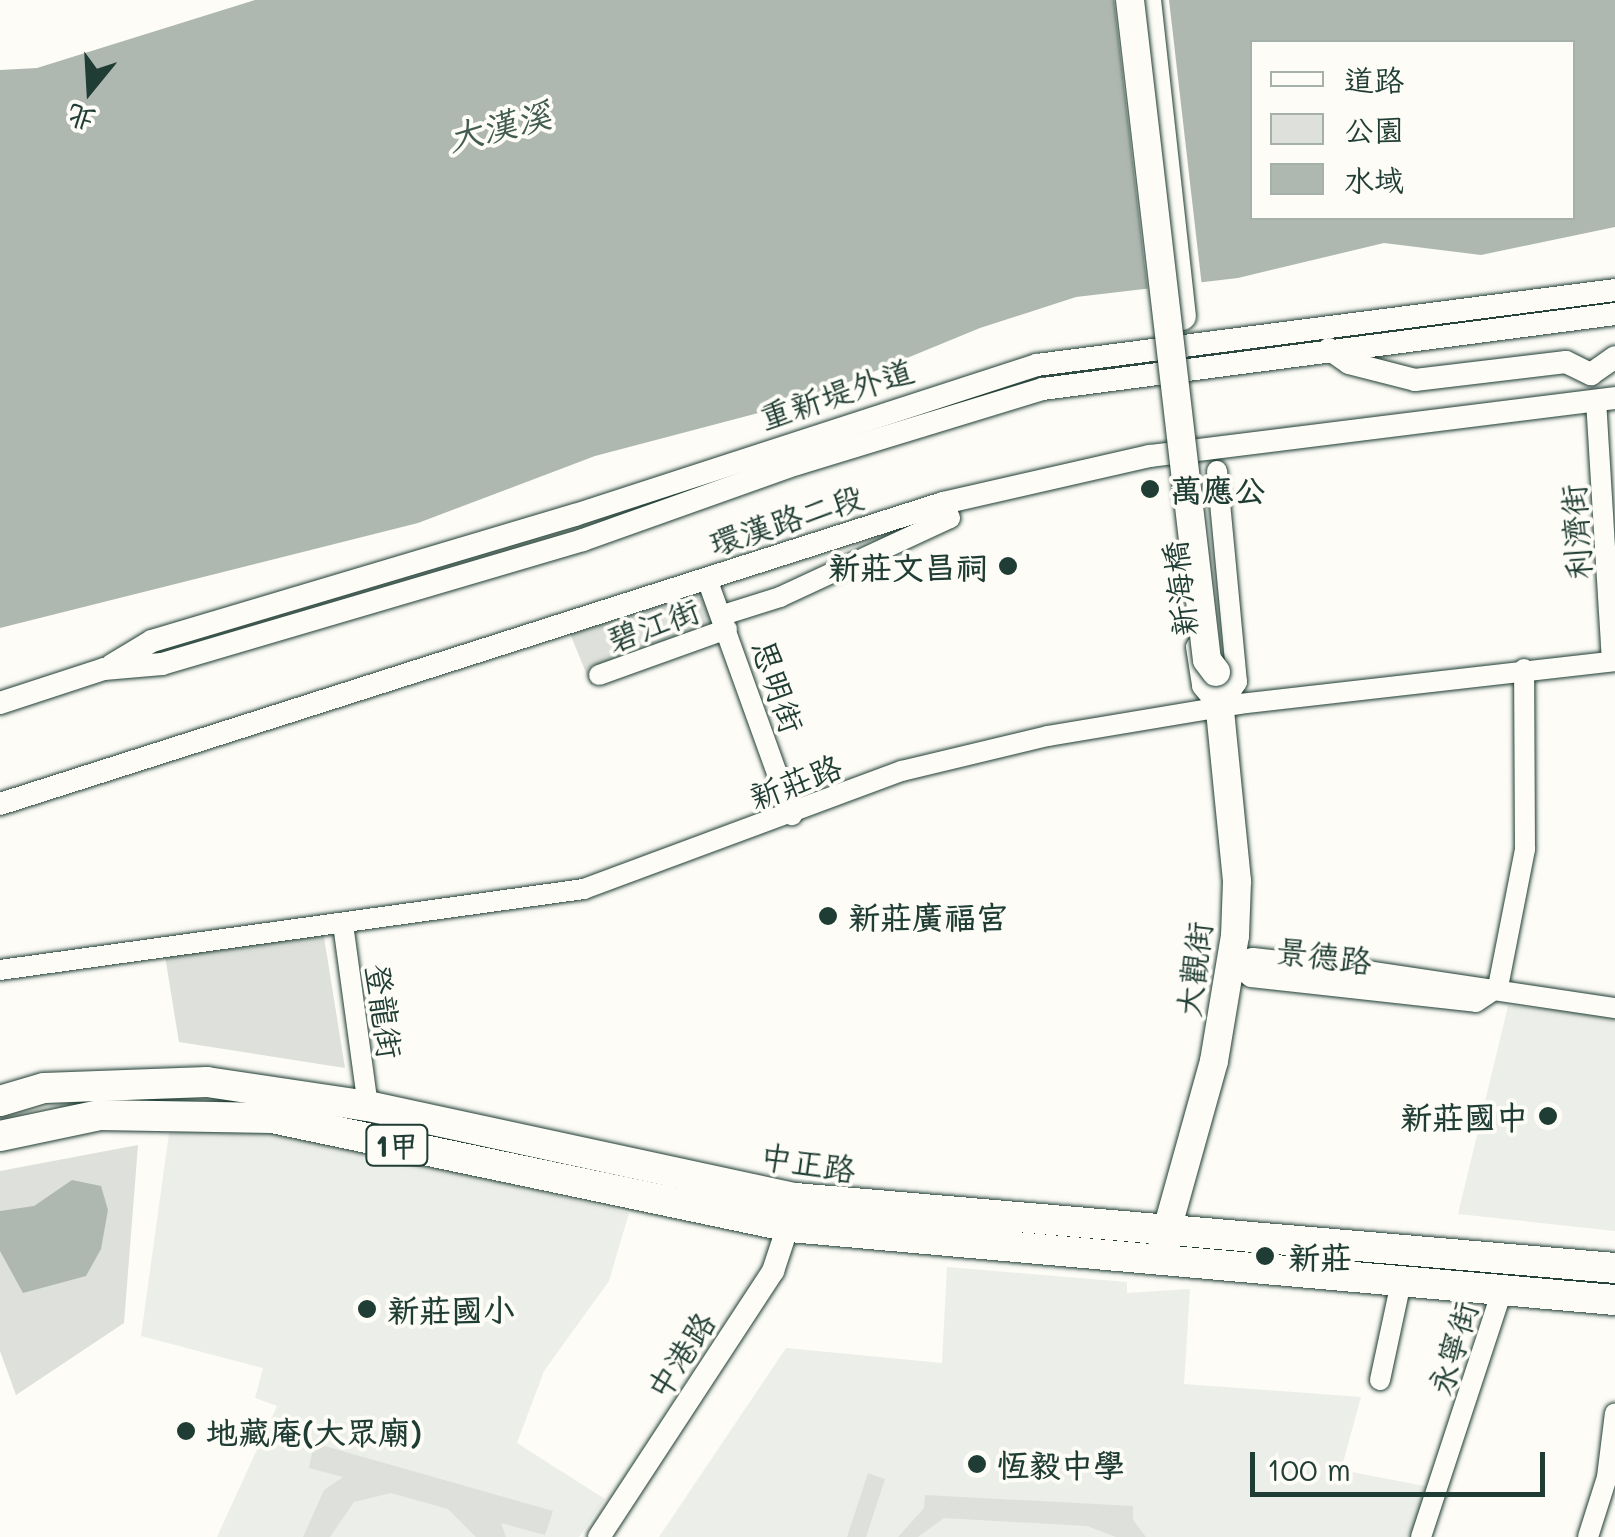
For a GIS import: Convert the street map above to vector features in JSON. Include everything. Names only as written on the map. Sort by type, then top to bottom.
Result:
[{"type":"main road","name":"新海橋","points":[[1130,0],[1207,660],[1216,672]]},
{"type":"main road","name":"新海橋","points":[[1146,0],[1222,656],[1216,672]]},
{"type":"main road","name":"大觀街","points":[[1160,1263],[1162,1231],[1214,1061],[1232,962],[1237,881],[1216,672]]},
{"type":"main road","name":"中正路","points":[[0,1101],[44,1088],[207,1082],[368,1106],[792,1212],[1162,1231],[1615,1268]]},
{"type":"main road","name":"中正路","points":[[0,1136],[100,1115],[272,1118],[792,1212],[1160,1263],[1615,1300]]},
{"type":"street","name":"重新堤外道","points":[[104,670],[152,641],[576,515],[1037,365],[1615,290]]},
{"type":"street","name":"重新堤外道","points":[[0,702],[104,670],[162,664],[583,540],[798,464],[1043,389],[1615,314]]},
{"type":"street","points":[[1329,349],[1349,363],[1415,380],[1566,362],[1591,374],[1605,399]]},
{"type":"street","points":[[1591,374],[1615,357]]},
{"type":"street","name":"環漢路二段","points":[[0,804],[944,503],[1150,456],[1605,399]]},
{"type":"street","name":"利濟街","points":[[1605,399],[1614,661]]},
{"type":"street","name":"大觀街","points":[[1172,475],[1202,686],[1220,707],[1237,682],[1217,471]]},
{"type":"street","name":"碧江街","points":[[599,675],[725,622],[950,518],[944,503]]},
{"type":"street","name":"思明街","points":[[707,579],[792,814]]},
{"type":"street","name":"新莊路","points":[[0,970],[584,888],[902,771],[1048,736],[1220,707],[1614,661]]},
{"type":"street","points":[[1498,987],[1525,849],[1524,669]]},
{"type":"street","name":"登龍街","points":[[343,924],[368,1106]]},
{"type":"street","name":"景德路","points":[[1232,962],[1252,958],[1498,987],[1599,1010],[1615,1008]]},
{"type":"street","name":"中港路","points":[[599,1537],[773,1271],[792,1212]]},
{"type":"street","points":[[1380,1380],[1400,1282]]},
{"type":"street","name":"永寧街","points":[[1421,1537],[1502,1290]]},
{"type":"street","points":[[1588,1537],[1607,1477],[1615,1414]]},
{"type":"shaded area","name":"新莊國中","points":[[1508,1006],[1615,1014],[1615,1231],[1458,1214]]},
{"type":"shaded area","name":"新莊國小","points":[[170,1126],[272,1127],[629,1213],[609,1281],[544,1371],[517,1443],[605,1499],[579,1537],[217,1537],[277,1406],[255,1398],[263,1368],[141,1336]]},
{"type":"shaded area","name":"恆毅中學","points":[[947,1267],[1127,1282],[1127,1293],[1190,1289],[1184,1384],[1361,1397],[1341,1470],[1430,1487],[1413,1537],[659,1537],[786,1348],[942,1363]]},
{"type":"green space","points":[[706,587],[720,627],[591,685],[569,631]]},
{"type":"green space","points":[[323,931],[345,1068],[179,1042],[165,956]]},
{"type":"green space","points":[[138,1145],[124,1323],[16,1395],[0,1351],[0,1171]]},
{"type":"green space","points":[[314,1443],[553,1511],[545,1535],[501,1523],[506,1537],[476,1537],[448,1509],[391,1493],[354,1502],[330,1537],[303,1537],[324,1490],[343,1477],[309,1468]]},
{"type":"green space","points":[[868,1473],[885,1479],[866,1537],[847,1537]]},
{"type":"green space","points":[[925,1495],[1133,1506],[1133,1520],[1146,1537],[1116,1537],[1087,1526],[944,1518],[918,1537],[898,1537],[924,1508]]},
{"type":"water","name":"大漢溪","points":[[255,0],[1615,0],[1615,227],[1481,255],[1384,243],[1238,278],[1076,297],[980,328],[800,402],[595,456],[418,523],[0,628],[0,70],[37,68]]},
{"type":"water","points":[[72,1180],[101,1186],[108,1210],[101,1249],[86,1276],[23,1293],[0,1251],[0,1211],[34,1206]]},
{"type":"pier","points":[[1114,0],[1169,0],[1202,287],[1148,293]]},
{"type":"place","name":"萬應公","points":[[1150,489]]},
{"type":"place","name":"新莊文昌祠","points":[[1008,566]]},
{"type":"place","name":"新莊廣福宮","points":[[828,916]]},
{"type":"place","name":"新莊國中","points":[[1548,1116]]},
{"type":"place","name":"新莊","points":[[1265,1256]]},
{"type":"place","name":"新莊國小","points":[[367,1309]]},
{"type":"place","name":"地藏庵(大眾廟)","points":[[186,1431]]},
{"type":"place","name":"恆毅中學","points":[[977,1464]]}]
